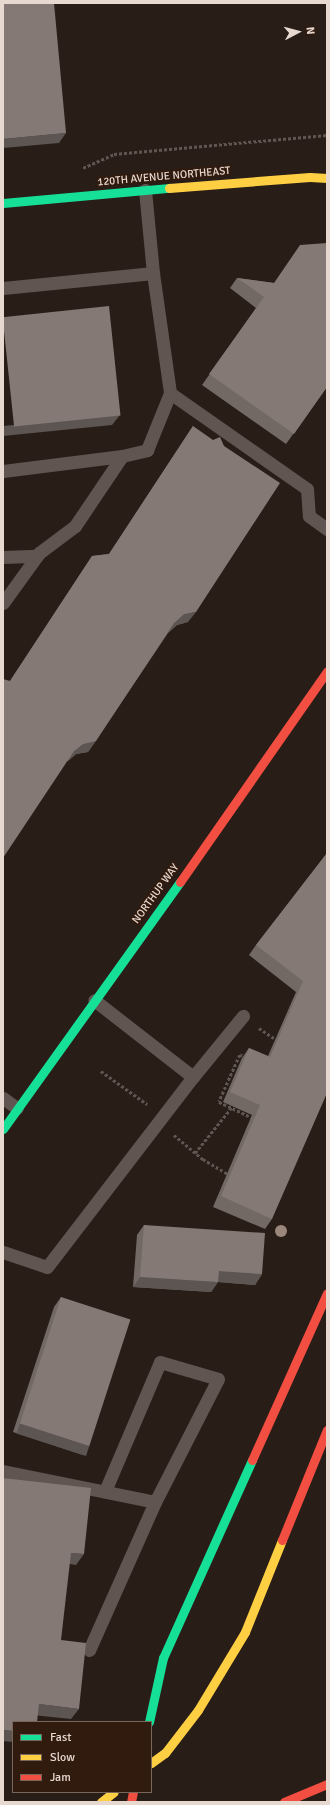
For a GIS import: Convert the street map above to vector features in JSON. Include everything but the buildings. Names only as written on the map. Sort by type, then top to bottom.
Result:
[{"type":"main road","name":"120TH AVENUE NORTHEAST","points":[[3,204],[145,190],[310,177],[327,178]]},
{"type":"main road","name":"NORTHUP WAY","points":[[3,1129],[235,805],[327,671]]},
{"type":"main road","points":[[148,1721],[163,1658],[327,1293]]},
{"type":"main road","points":[[152,1762],[165,1753],[198,1710],[244,1632],[327,1430]]},
{"type":"main road","points":[[319,1796],[326,1780]]},
{"type":"main road","points":[[284,1802],[326,1780]]},
{"type":"main road","points":[[101,1802],[113,1793]]},
{"type":"lane","points":[[3,471],[122,456],[147,450],[170,393],[153,273],[145,190]]},
{"type":"lane","points":[[3,288],[153,273]]},
{"type":"lane","points":[[170,393],[307,489],[309,516],[327,529]]},
{"type":"lane","points":[[3,603],[37,556],[75,526],[122,456]]},
{"type":"lane","points":[[3,557],[37,556]]},
{"type":"lane","points":[[94,1000],[193,1077]]},
{"type":"lane","points":[[3,1252],[47,1267],[193,1077],[243,1016]]},
{"type":"lane","points":[[3,1098],[17,1108]]},
{"type":"lane","points":[[89,1650],[155,1502],[218,1378],[160,1362],[104,1491]]},
{"type":"lane","points":[[3,1471],[155,1502]]},
{"type":"path","points":[[80,170],[114,154],[327,135]]},
{"type":"path","points":[[273,1038],[283,1044]]},
{"type":"path","points":[[276,1047],[278,1041]]},
{"type":"path","points":[[254,1060],[240,1055],[219,1102],[261,1122]]},
{"type":"path","points":[[101,1071],[149,1105]]},
{"type":"path","points":[[195,1153],[231,1108]]},
{"type":"path","points":[[181,1141],[195,1153],[234,1178]]},
{"type":"traffic: fast","points":[[3,203],[169,188]]},
{"type":"traffic: fast","points":[[3,1129],[180,882]]},
{"type":"traffic: fast","points":[[149,1721],[163,1658],[252,1460]]},
{"type":"traffic: slow","points":[[169,188],[310,177],[327,178]]},
{"type":"traffic: slow","points":[[152,1762],[165,1753],[198,1710],[245,1632],[282,1540]]},
{"type":"traffic: slow","points":[[101,1802],[113,1793]]},
{"type":"traffic: jam","points":[[180,882],[327,671]]},
{"type":"traffic: jam","points":[[252,1460],[327,1293]]},
{"type":"traffic: jam","points":[[282,1540],[327,1430]]},
{"type":"traffic: jam","points":[[284,1802],[327,1784]]},
{"type":"traffic: jam","points":[[131,1802],[133,1793]]}]
